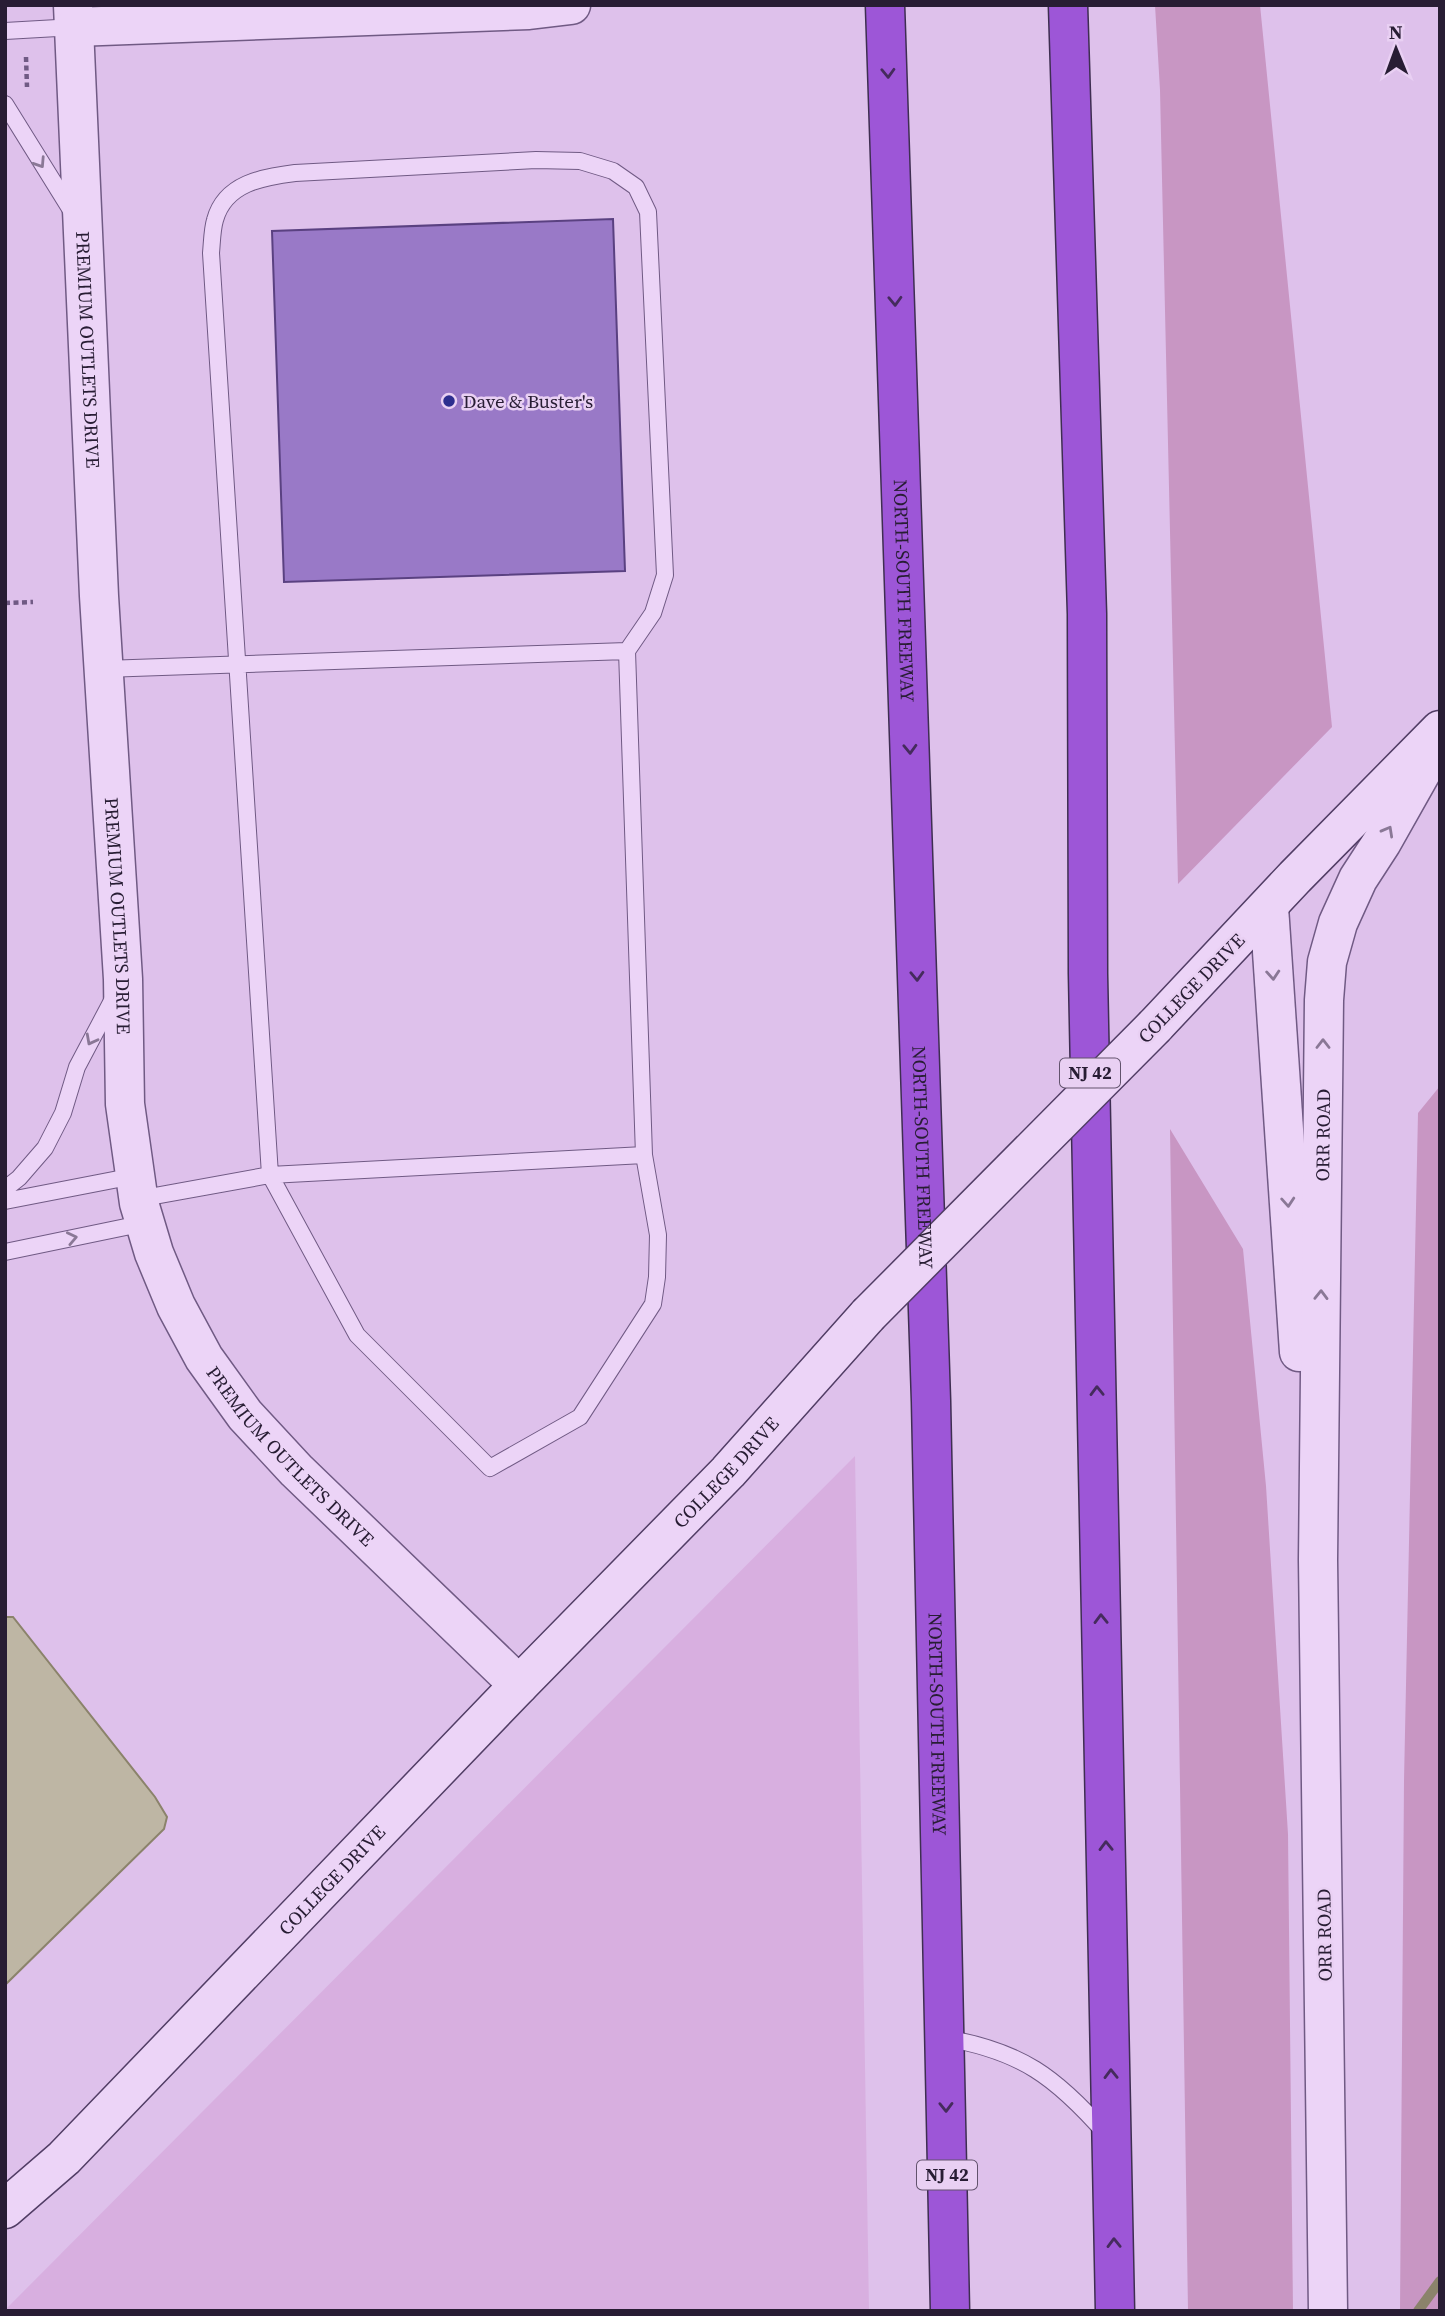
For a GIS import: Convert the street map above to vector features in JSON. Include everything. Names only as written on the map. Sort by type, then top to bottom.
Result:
[{"type":"highway","name":"NORTH-SOUTH FREEWAY","points":[[886,5],[931,1401],[950,2311]]},
{"type":"highway","name":"NJ 42","points":[[1068,5],[1087,614],[1088,974],[1115,2311]]},
{"type":"street","points":[[74,16],[529,10],[571,5]]},
{"type":"street","name":"PREMIUM OUTLETS DRIVE","points":[[74,16],[99,596],[123,979],[125,1104],[139,1199],[154,1253],[176,1306],[204,1358],[244,1415],[296,1470],[519,1685]]},
{"type":"street","name":"COLLEGE DRIVE","points":[[5,2208],[64,2158],[728,1472],[868,1315],[1155,1026],[1295,877],[1440,730]]},
{"type":"street","name":"ORR ROAD","points":[[1328,2311],[1318,1560],[1324,1000],[1327,962],[1338,923],[1358,879],[1440,739]]},
{"type":"street","name":"ORR ROAD","points":[[1269,907],[1293,1293],[1318,1560]]},
{"type":"lane","points":[[5,31],[74,16]]},
{"type":"lane","points":[[11,100],[34,154],[85,232]]},
{"type":"lane","points":[[536,160],[580,162],[613,171],[636,187],[648,212],[665,575],[653,613],[627,651],[644,1154],[658,1235],[653,1304],[580,1417],[490,1468],[357,1335],[270,1175],[211,253],[215,219],[231,193],[259,178],[295,173],[536,160]]},
{"type":"lane","points":[[104,669],[627,651]]},
{"type":"lane","points":[[5,1189],[19,1178],[45,1148],[63,1113],[77,1067],[123,979]]},
{"type":"lane","points":[[5,1201],[139,1199],[270,1175],[644,1154]]},
{"type":"lane","points":[[5,1252],[139,1199]]},
{"type":"lane","points":[[945,2038],[979,2044],[1017,2057],[1053,2080],[1078,2103],[1112,2142]]},
{"type":"path","points":[[11,100],[27,87],[26,57]]},
{"type":"path","points":[[27,83],[38,84]]},
{"type":"path","points":[[5,603],[33,602]]},
{"type":"shaded area","points":[[1155,5],[1260,5],[1332,727],[1178,884],[1160,90]]},
{"type":"shaded area","points":[[1440,1086],[1440,2311],[1400,2311],[1404,1781],[1418,1113]]},
{"type":"shaded area","points":[[1170,1129],[1243,1249],[1266,1486],[1288,1834],[1293,2311],[1188,2311]]},
{"type":"shaded area","points":[[855,1456],[869,2311],[5,2311],[5,2310]]},
{"type":"shaded area","points":[[5,1617],[13,1617],[155,1797],[167,1817],[164,1829],[5,1985]]},
{"type":"building","name":"Dave & Buster's","points":[[613,219],[625,571],[284,582],[272,231]]},
{"type":"waterway","points":[[1418,2311],[1440,2281]]},
{"type":"place","name":"Dave & Buster's","points":[[449,401]]}]
